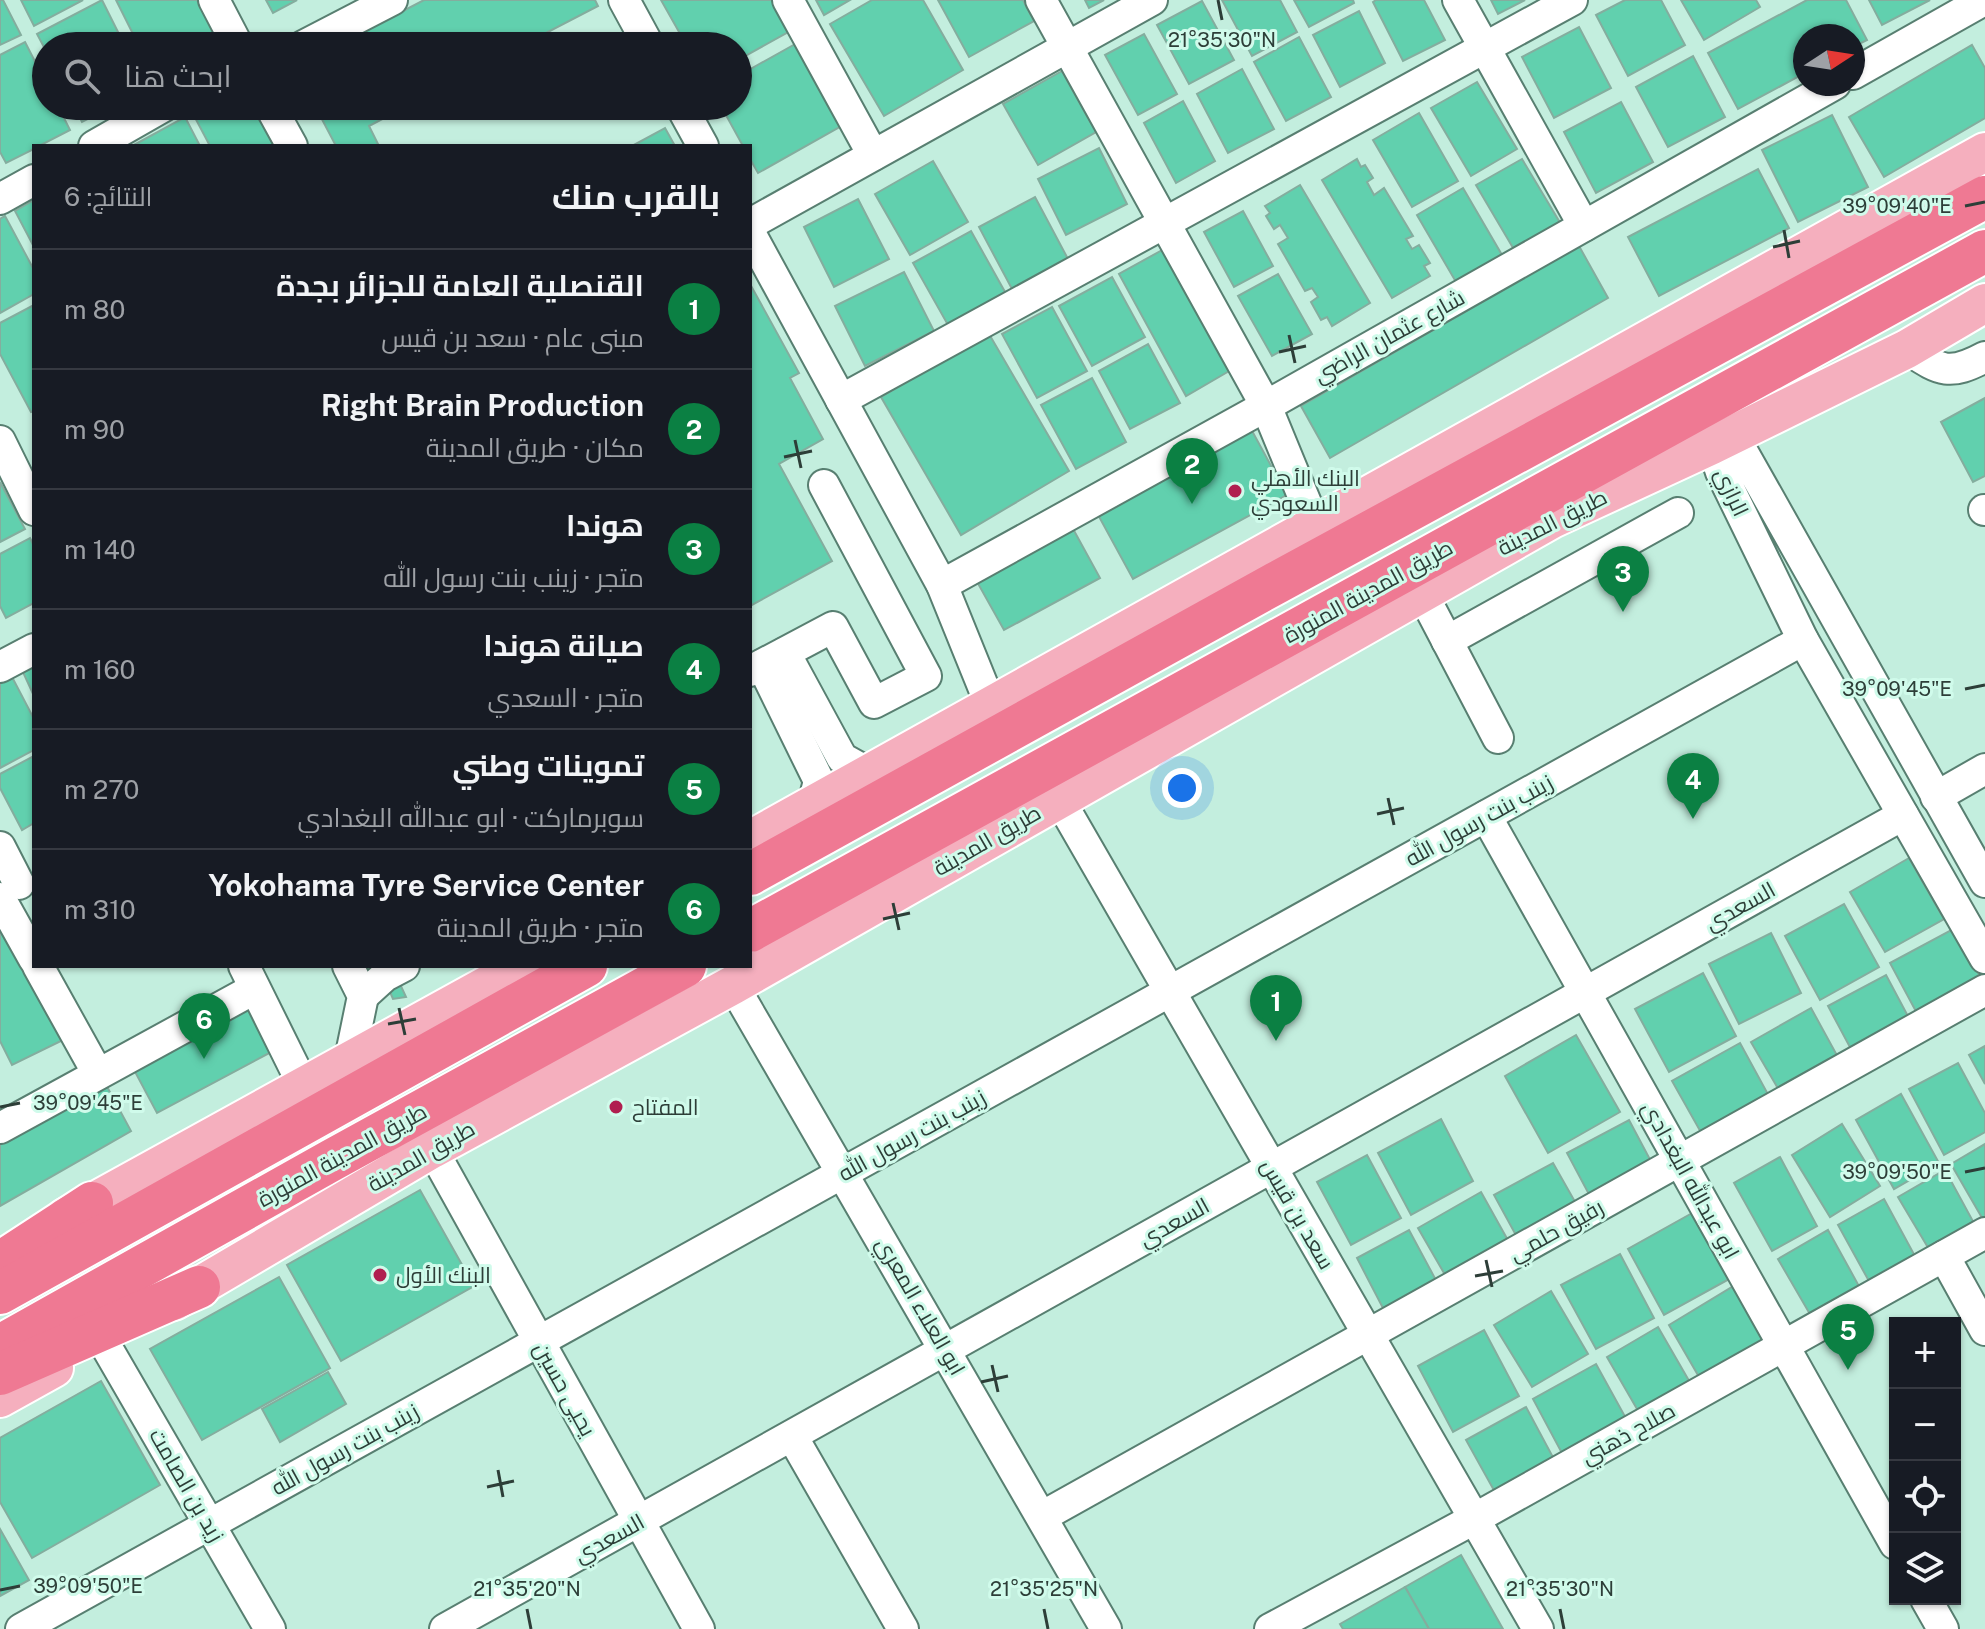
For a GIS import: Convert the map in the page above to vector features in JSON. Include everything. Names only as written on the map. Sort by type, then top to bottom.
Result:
[{"type":"highway","points":[[1738,332],[1985,173]]},
{"type":"highway","points":[[752,873],[1985,197]]},
{"type":"highway","name":"طريق المدينة المنورة","points":[[752,930],[1985,251]]},
{"type":"highway","name":"طريق المدينة المنورة","points":[[0,1293],[582,968]]},
{"type":"highway","name":"طريق المدينة المنورة","points":[[0,1346],[681,968]]},
{"type":"highway","points":[[0,1263],[92,1203]]},
{"type":"highway","points":[[0,1374],[199,1287]]},
{"type":"main road","points":[[752,839],[1985,152]]},
{"type":"main road","points":[[1749,382],[1985,281]]},
{"type":"main road","name":"طريق المدينة","points":[[752,967],[1059,799],[1552,519],[1907,349],[1985,303]]},
{"type":"main road","points":[[818,802],[1276,583]]},
{"type":"main road","points":[[752,965],[955,818]]},
{"type":"main road","points":[[0,1255],[518,968]]},
{"type":"main road","name":"طريق المدينة","points":[[0,1398],[199,1287],[432,1149],[688,1008],[743,972]]},
{"type":"street","points":[[214,0],[231,32]]},
{"type":"street","points":[[330,32],[392,0]]},
{"type":"street","points":[[624,0],[641,32]]},
{"type":"street","points":[[788,0],[873,155]]},
{"type":"street","points":[[1041,0],[1266,406],[1315,525]]},
{"type":"street","points":[[752,223],[1152,0]]},
{"type":"street","points":[[1458,0],[1584,226]]},
{"type":"street","points":[[841,400],[1572,0]]},
{"type":"street","points":[[1865,67],[1984,0]]},
{"type":"street","name":"شارع عثمان الراضي","points":[[942,585],[1814,96]]},
{"type":"street","points":[[98,144],[140,120]]},
{"type":"street","points":[[278,120],[291,144]]},
{"type":"street","points":[[689,120],[702,144]]},
{"type":"street","points":[[0,199],[32,181]]},
{"type":"street","points":[[752,237],[942,585],[991,706]]},
{"type":"street","points":[[1907,349],[1940,369],[1952,371],[1985,357]]},
{"type":"street","name":"الرازي","points":[[1985,882],[1741,449],[1712,445],[1721,472],[1803,640],[1985,958]]},
{"type":"street","points":[[11,455],[32,505]]},
{"type":"street","points":[[766,663],[833,627],[874,703],[926,676],[824,485]]},
{"type":"street","points":[[1447,641],[1678,513]]},
{"type":"street","points":[[1422,593],[1498,738]]},
{"type":"street","name":"زينب بنت رسول الله","points":[[21,1629],[1803,640]]},
{"type":"street","points":[[0,667],[32,650]]},
{"type":"street","points":[[766,663],[842,758],[869,773]]},
{"type":"street","points":[[766,663],[819,781],[818,802]]},
{"type":"street","points":[[1856,732],[1888,711]]},
{"type":"street","points":[[1936,797],[1985,769]]},
{"type":"street","name":"سعد بن قيس","points":[[1059,799],[1538,1629]]},
{"type":"street","name":"السعدي","points":[[445,1629],[1903,815]]},
{"type":"street","name":"ابو عبدالله البغدادي","points":[[1486,816],[1889,1533]]},
{"type":"street","points":[[0,847],[32,952]]},
{"type":"street","points":[[39,968],[98,1074]]},
{"type":"street","points":[[349,968],[363,996]]},
{"type":"street","points":[[350,1059],[363,996],[392,969]]},
{"type":"street","name":"ابو العلاء المعري","points":[[743,972],[843,1173],[1106,1629]]},
{"type":"street","points":[[0,1128],[98,1074],[249,978],[303,1085]]},
{"type":"street","name":"رفيق حلمي","points":[[1043,1516],[1985,990]]},
{"type":"street","name":"يحيى حسين","points":[[432,1149],[699,1629]]},
{"type":"street","name":"صلاح ذهني","points":[[1270,1629],[1321,1617],[1474,1519],[1985,1233]]},
{"type":"street","points":[[1944,1256],[1985,1330]]},
{"type":"street","name":"زيد بن الصامت","points":[[103,1341],[270,1629]]},
{"type":"street","points":[[792,1436],[903,1629]]},
{"type":"street","points":[[1929,1605],[1943,1629]]},
{"type":"building","points":[[0,0],[3,0],[21,35],[0,45]]},
{"type":"building","points":[[21,0],[83,0],[34,26]]},
{"type":"building","points":[[102,0],[118,32],[41,32]]},
{"type":"building","points":[[116,0],[197,0],[214,32],[132,32]]},
{"type":"building","points":[[266,0],[297,0],[273,13]]},
{"type":"building","points":[[424,0],[595,0],[598,6],[548,32],[363,32]]},
{"type":"building","points":[[661,0],[773,0],[790,31],[752,52],[752,32],[679,32]]},
{"type":"building","points":[[816,0],[850,0],[824,15]]},
{"type":"building","points":[[872,0],[923,0],[963,70],[884,116],[830,24]]},
{"type":"building","points":[[938,0],[1023,0],[1034,21],[969,57]]},
{"type":"building","points":[[1085,0],[1104,0],[1089,8]]},
{"type":"building","points":[[1222,0],[1280,0],[1297,32],[1252,56]]},
{"type":"building","points":[[1294,0],[1353,0],[1354,3],[1309,27]]},
{"type":"building","points":[[1424,0],[1445,40],[1403,61],[1373,2]]},
{"type":"building","points":[[1491,0],[1525,0],[1498,14]]},
{"type":"building","points":[[1625,0],[1661,0],[1685,45],[1628,76],[1596,15]]},
{"type":"building","points":[[1681,0],[1756,0],[1760,7],[1704,40]]},
{"type":"building","points":[[1807,0],[1846,0],[1859,24],[1793,24],[1793,79],[1738,109],[1708,53]]},
{"type":"building","points":[[1869,0],[1930,0],[1882,25]]},
{"type":"building","points":[[1202,1],[1234,60],[1189,84],[1157,25]]},
{"type":"building","points":[[1359,11],[1385,63],[1340,87],[1313,35]]},
{"type":"building","points":[[1579,27],[1611,88],[1554,118],[1522,57]]},
{"type":"building","points":[[1144,34],[1177,94],[1138,115],[1105,55]]},
{"type":"building","points":[[1299,37],[1331,97],[1286,121],[1254,62]]},
{"type":"building","points":[[25,42],[32,56],[32,120],[65,120],[70,130],[43,144],[32,144],[32,150],[6,163],[0,152],[0,55]]},
{"type":"building","points":[[797,43],[843,125],[758,173],[752,162],[752,144],[742,144],[729,120],[752,120],[752,68]]},
{"type":"building","points":[[1972,45],[1985,68],[1985,118],[1884,177],[1849,117]]},
{"type":"building","points":[[1693,56],[1725,117],[1668,147],[1636,87]]},
{"type":"building","points":[[1242,69],[1274,129],[1228,153],[1197,94]]},
{"type":"building","points":[[1062,71],[1096,132],[1038,165],[1003,104]]},
{"type":"building","points":[[1477,82],[1517,149],[1471,176],[1431,108]]},
{"type":"building","points":[[1183,101],[1215,161],[1176,183],[1144,123]]},
{"type":"building","points":[[1621,102],[1653,162],[1596,193],[1564,132]]},
{"type":"building","points":[[1419,113],[1458,181],[1412,207],[1373,140]]},
{"type":"building","points":[[1832,115],[1868,187],[1798,222],[1762,150]]},
{"type":"building","points":[[180,120],[187,120],[199,144],[136,144]]},
{"type":"building","points":[[196,120],[264,120],[277,144],[209,144]]},
{"type":"building","points":[[322,120],[380,120],[369,126],[378,144],[335,144]]},
{"type":"building","points":[[665,128],[674,144],[636,144]]},
{"type":"building","points":[[1099,148],[1127,204],[1066,235],[1038,179]]},
{"type":"building","points":[[1357,159],[1373,178],[1367,182],[1374,195],[1384,188],[1413,236],[1406,239],[1412,249],[1419,245],[1430,263],[1424,266],[1430,276],[1392,298],[1322,180]]},
{"type":"building","points":[[1522,159],[1562,226],[1516,253],[1476,185]]},
{"type":"building","points":[[933,161],[968,222],[910,255],[875,194]]},
{"type":"building","points":[[1758,169],[1789,228],[1659,296],[1628,237]]},
{"type":"building","points":[[1300,185],[1370,303],[1332,326],[1327,317],[1321,320],[1311,302],[1318,297],[1312,288],[1305,291],[1278,244],[1288,238],[1280,225],[1274,229],[1266,216],[1270,213],[1265,206]]},
{"type":"building","points":[[1463,188],[1502,255],[1456,282],[1417,215]]},
{"type":"building","points":[[1035,197],[1068,259],[1012,289],[979,227]]},
{"type":"building","points":[[858,199],[889,259],[834,287],[804,227]]},
{"type":"building","points":[[32,201],[32,243],[15,211]]},
{"type":"building","points":[[1243,211],[1273,266],[1234,287],[1204,232]]},
{"type":"building","points":[[5,216],[32,266],[32,295],[0,313],[0,219]]},
{"type":"building","points":[[971,231],[1005,292],[948,325],[913,263]]},
{"type":"building","points":[[1579,246],[1608,298],[1330,458],[1301,406]]},
{"type":"building","points":[[1164,249],[1231,370],[1186,396],[1119,274]]},
{"type":"building","points":[[904,272],[934,331],[865,366],[835,306]]},
{"type":"building","points":[[1278,274],[1312,334],[1272,356],[1238,296]]},
{"type":"building","points":[[1112,277],[1145,337],[1092,366],[1059,306]]},
{"type":"building","points":[[752,288],[799,373],[790,378],[823,439],[779,464],[832,561],[752,605]]},
{"type":"building","points":[[32,306],[32,412],[0,354],[0,323]]},
{"type":"building","points":[[1052,307],[1087,371],[1037,398],[1002,334]]},
{"type":"building","points":[[989,334],[1069,471],[961,535],[881,397]]},
{"type":"building","points":[[1148,344],[1180,403],[1130,429],[1099,371]]},
{"type":"building","points":[[1092,378],[1126,442],[1076,469],[1041,405]]},
{"type":"building","points":[[1985,398],[1985,476],[1973,482],[1941,422]]},
{"type":"building","points":[[1251,429],[1287,495],[1133,579],[1097,513]]},
{"type":"building","points":[[0,482],[25,529],[0,542]]},
{"type":"building","points":[[1072,527],[1100,578],[1004,630],[976,580]]},
{"type":"building","points":[[30,538],[32,542],[32,604],[6,618],[0,606],[0,554]]},
{"type":"building","points":[[32,665],[32,692],[22,670]]},
{"type":"building","points":[[12,677],[32,715],[32,751],[0,768],[0,683]]},
{"type":"building","points":[[32,757],[32,824],[22,830],[0,788],[0,774]]},
{"type":"building","points":[[1909,858],[1944,919],[1885,952],[1850,892]]},
{"type":"building","points":[[1844,904],[1879,967],[1820,1000],[1785,936]]},
{"type":"building","points":[[0,911],[67,1038],[12,1065],[0,1041]]},
{"type":"building","points":[[1955,928],[1983,982],[1919,1017],[1890,963]]},
{"type":"building","points":[[1771,933],[1801,993],[1739,1024],[1709,964]]},
{"type":"building","points":[[1703,973],[1736,1036],[1669,1072],[1635,1009]]},
{"type":"building","points":[[1886,975],[1910,1020],[1852,1051],[1828,1006]]},
{"type":"building","points":[[400,984],[406,997],[393,999],[390,992]]},
{"type":"building","points":[[251,1004],[275,1050],[157,1113],[133,1068]]},
{"type":"building","points":[[1811,1008],[1839,1059],[1780,1092],[1751,1042]]},
{"type":"building","points":[[1576,1035],[1620,1112],[1548,1153],[1505,1076]]},
{"type":"building","points":[[1740,1043],[1770,1098],[1703,1136],[1672,1081]]},
{"type":"building","points":[[1985,1046],[1985,1084],[1969,1055]]},
{"type":"building","points":[[1958,1063],[1985,1113],[1985,1132],[1944,1155],[1909,1089]]},
{"type":"building","points":[[104,1081],[131,1131],[0,1206],[0,1141]]},
{"type":"building","points":[[1901,1094],[1939,1163],[1894,1189],[1856,1120]]},
{"type":"building","points":[[1441,1119],[1473,1181],[1411,1215],[1378,1153]]},
{"type":"building","points":[[1629,1120],[1654,1167],[1592,1200],[1567,1153]]},
{"type":"building","points":[[1842,1124],[1880,1186],[1830,1217],[1792,1155]]},
{"type":"building","points":[[1985,1144],[1985,1223],[1951,1164]]},
{"type":"building","points":[[1367,1155],[1401,1218],[1351,1245],[1317,1182]]},
{"type":"building","points":[[1780,1157],[1817,1226],[1772,1251],[1734,1183]]},
{"type":"building","points":[[1553,1163],[1578,1207],[1518,1239],[1494,1195]]},
{"type":"building","points":[[1945,1170],[1975,1225],[1930,1251],[1898,1197]]},
{"type":"building","name":"البنك الأول","points":[[420,1190],[474,1286],[341,1361],[287,1265]]},
{"type":"building","points":[[1481,1192],[1510,1244],[1448,1280],[1418,1228]]},
{"type":"building","points":[[1884,1199],[1916,1258],[1870,1283],[1838,1225]]},
{"type":"building","points":[[1694,1212],[1731,1278],[1664,1315],[1628,1249]]},
{"type":"building","points":[[1409,1230],[1438,1284],[1385,1312],[1357,1258]]},
{"type":"building","points":[[1828,1230],[1860,1288],[1811,1316],[1778,1259]]},
{"type":"building","points":[[1620,1254],[1654,1318],[1596,1349],[1561,1285]]},
{"type":"building","points":[[279,1277],[330,1368],[202,1440],[150,1349]]},
{"type":"building","points":[[1737,1284],[1771,1341],[1702,1382],[1669,1325]]},
{"type":"building","points":[[1551,1291],[1588,1354],[1532,1387],[1494,1325]]},
{"type":"building","points":[[1658,1327],[1692,1386],[1641,1416],[1607,1357]]},
{"type":"building","points":[[1484,1330],[1519,1396],[1453,1432],[1418,1366]]},
{"type":"building","points":[[1596,1364],[1628,1422],[1564,1457],[1533,1399]]},
{"type":"building","points":[[328,1372],[346,1404],[280,1442],[262,1409]]},
{"type":"building","points":[[101,1381],[160,1485],[32,1558],[0,1502],[0,1438]]},
{"type":"building","points":[[1526,1407],[1555,1461],[1496,1494],[1466,1440]]},
{"type":"building","points":[[0,1529],[29,1580],[0,1596]]},
{"type":"building","points":[[1461,1555],[1503,1629],[1429,1629],[1405,1587]]},
{"type":"building","points":[[1405,1587],[1429,1629],[1343,1629],[1340,1624]]},
{"type":"place","name":"البنك الأهلي السعودي","points":[[1235,491]]},
{"type":"place","name":"Right Brain Production","points":[[1192,504]]},
{"type":"place","name":"هوندا","points":[[1623,612]]},
{"type":"place","name":"صيانة هوندا","points":[[1693,819]]},
{"type":"place","name":"القنصلية العامة للجزائر بجدة","points":[[1276,1041]]},
{"type":"place","name":"Yokohama Tyre Service Center","points":[[204,1059]]},
{"type":"place","name":"المفتاح","points":[[616,1107]]},
{"type":"place","name":"البنك الأول","points":[[380,1275]]},
{"type":"place","name":"تموينات وطني","points":[[1848,1370]]}]
